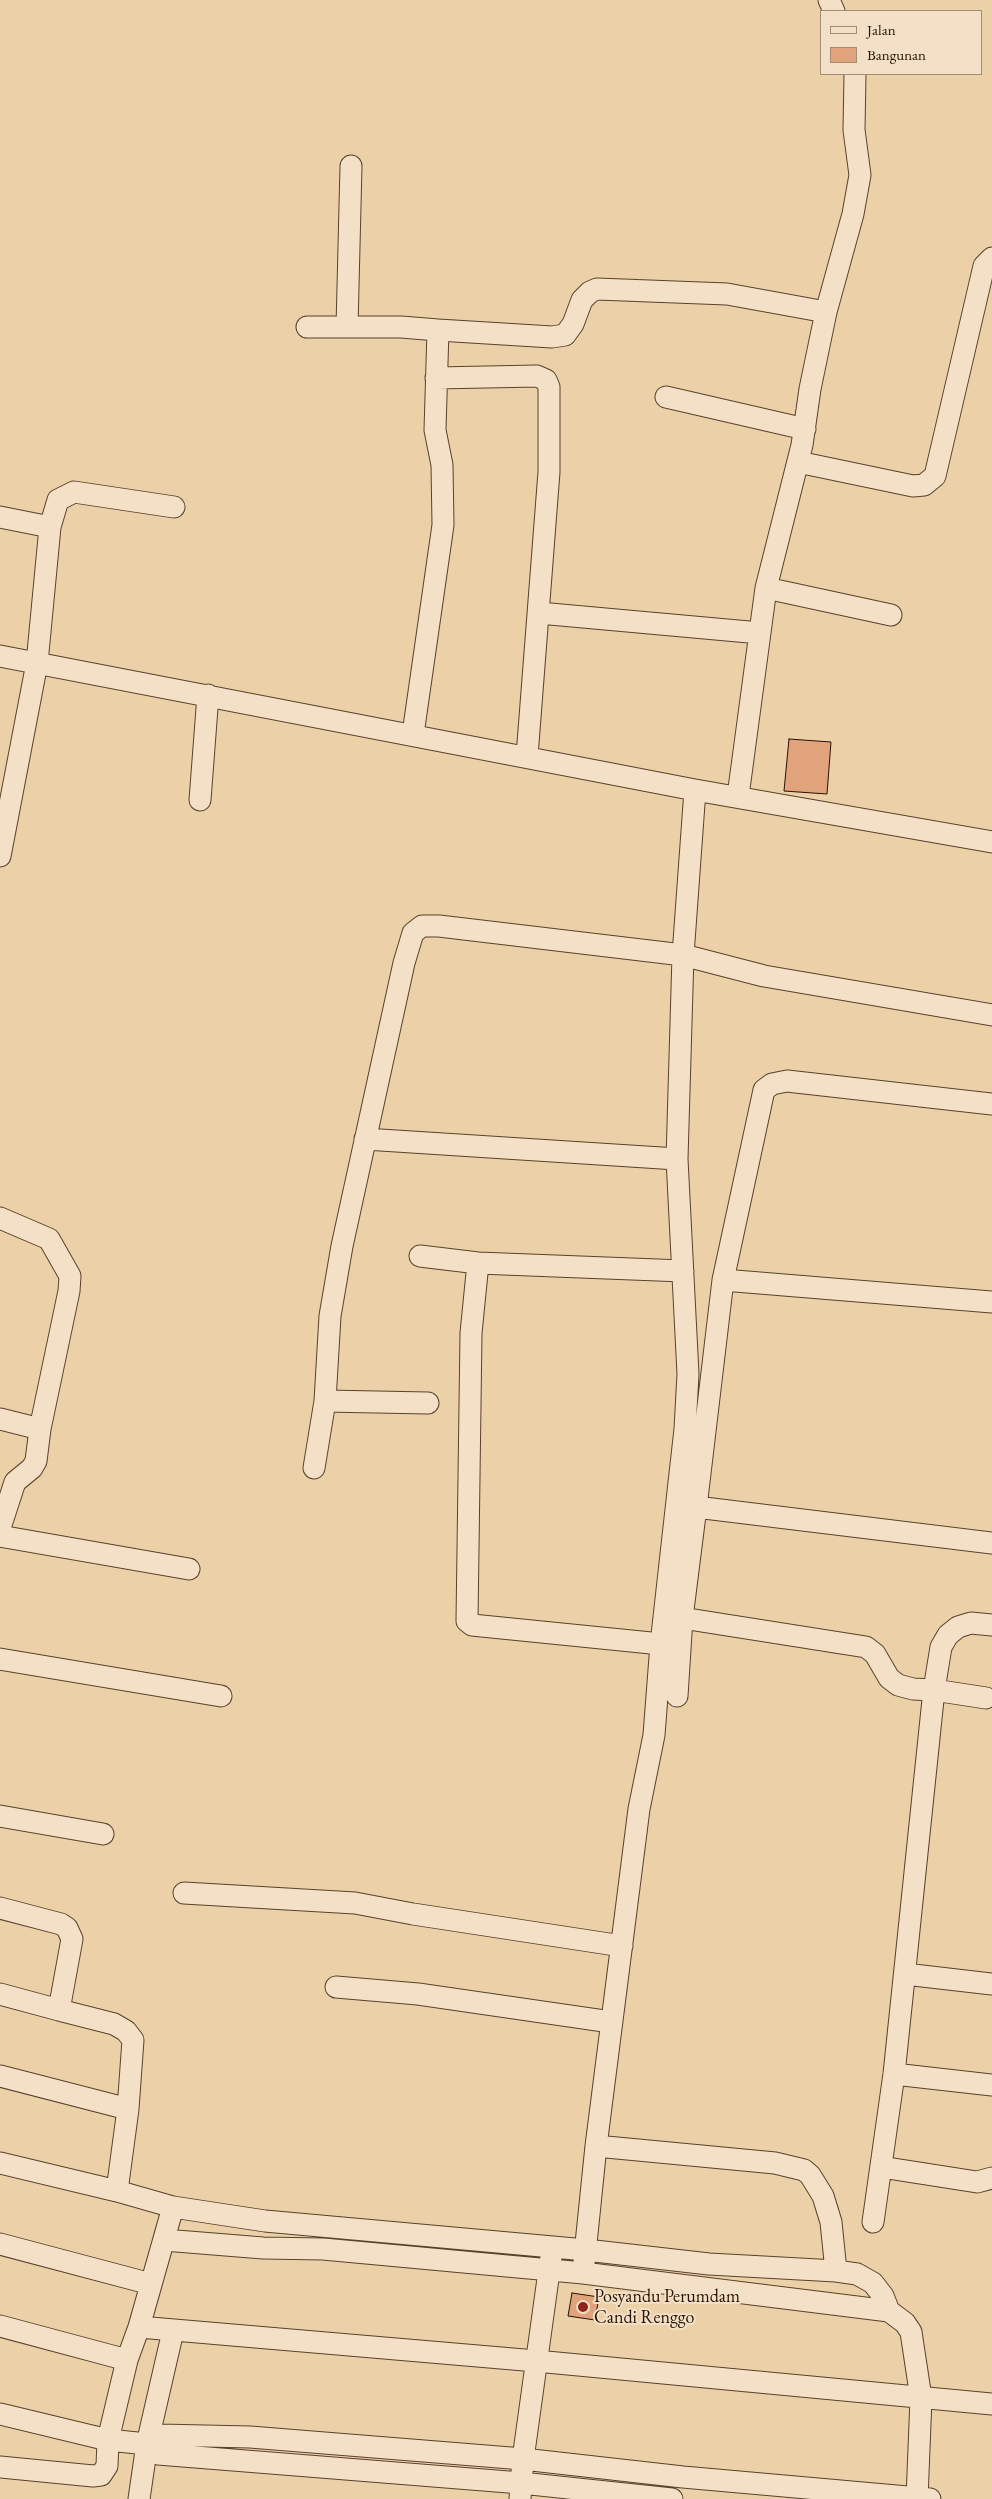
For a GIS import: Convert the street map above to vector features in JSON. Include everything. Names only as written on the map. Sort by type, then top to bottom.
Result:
[{"type":"street","points":[[738,796],[766,588],[798,462],[805,429],[810,389],[826,312],[853,214],[860,175],[854,130],[854,75]]},
{"type":"street","points":[[346,327],[351,166]]},
{"type":"street","points":[[798,462],[914,486],[924,485],[935,476],[984,266],[992,258]]},
{"type":"street","points":[[307,327],[401,327],[552,337],[565,335],[573,324],[582,300],[590,292],[598,289],[727,294],[826,312]]},
{"type":"street","points":[[413,734],[443,525],[442,465],[435,430],[438,330]]},
{"type":"street","points":[[436,378],[537,376],[546,380],[549,387],[549,472],[527,756]]},
{"type":"street","points":[[666,396],[805,429]]},
{"type":"street","points":[[0,856],[37,663],[50,527],[58,500],[74,492],[174,507]]},
{"type":"street","points":[[0,518],[50,527]]},
{"type":"street","points":[[766,588],[891,615]]},
{"type":"street","points":[[539,613],[760,633]]},
{"type":"street","points":[[0,656],[413,734],[695,790],[738,796],[992,842]]},
{"type":"street","points":[[200,800],[208,695]]},
{"type":"street","points":[[583,2273],[596,2146],[639,1809],[654,1735],[661,1644],[685,1429],[688,1374],[677,1159],[683,955],[695,790]]},
{"type":"street","points":[[314,1468],[325,1401],[330,1316],[342,1246],[407,948],[413,933],[422,926],[533,936],[683,955],[764,976],[992,1015]]},
{"type":"street","points":[[677,1696],[682,1618],[723,1280],[764,1090],[772,1084],[787,1081],[992,1104]]},
{"type":"street","points":[[365,1138],[677,1159]]},
{"type":"street","points":[[0,1218],[49,1239],[70,1276],[69,1291],[40,1429],[36,1461],[32,1468],[15,1482],[0,1526],[189,1569]]},
{"type":"street","points":[[420,1256],[478,1263],[682,1271]]},
{"type":"street","points":[[478,1263],[471,1333],[467,1621],[472,1625],[661,1644]]},
{"type":"street","points":[[723,1280],[992,1302]]},
{"type":"street","points":[[325,1401],[428,1403]]},
{"type":"street","points":[[0,1419],[40,1429]]},
{"type":"street","points":[[696,1507],[992,1543]]},
{"type":"street","points":[[682,1618],[866,1647],[875,1654],[889,1678],[898,1685],[913,1689],[934,1690],[986,1698]]},
{"type":"street","points":[[873,2222],[894,2074],[934,1690],[941,1647],[948,1635],[958,1627],[971,1623],[992,1625]]},
{"type":"street","points":[[0,1659],[221,1696]]},
{"type":"street","points":[[0,1816],[104,1834]]},
{"type":"street","points":[[184,1893],[354,1902],[413,1914],[622,1946]]},
{"type":"street","points":[[0,1908],[61,1924],[70,1932],[72,1939],[70,1960],[59,2010]]},
{"type":"street","points":[[905,1974],[992,1984]]},
{"type":"street","points":[[336,1987],[418,1994],[611,2022]]},
{"type":"street","points":[[0,1994],[114,2024],[126,2031],[133,2040],[128,2109],[117,2191]]},
{"type":"street","points":[[894,2074],[992,2085]]},
{"type":"street","points":[[0,2076],[128,2109]]},
{"type":"street","points":[[596,2146],[775,2163],[804,2170],[810,2175],[823,2196],[831,2222],[836,2271]]},
{"type":"street","points":[[0,2163],[117,2191],[173,2207],[265,2221],[586,2250],[709,2264],[836,2271],[857,2274],[873,2283],[883,2296],[889,2311]]},
{"type":"street","points":[[881,2167],[977,2182],[992,2178]]},
{"type":"street","points":[[0,2467],[93,2476],[101,2475],[107,2466],[108,2440],[127,2360],[139,2327],[173,2207]]},
{"type":"street","points":[[210,2245],[215,2214]]},
{"type":"street","points":[[263,2248],[265,2221]]},
{"type":"street","points":[[323,2248],[326,2227]]},
{"type":"street","points":[[425,2258],[427,2235]]},
{"type":"street","points":[[466,2262],[468,2239]]},
{"type":"street","points":[[147,2444],[160,2435],[250,2437],[523,2459],[683,2477],[779,2492],[922,2498],[922,2398],[912,2332],[905,2323],[889,2311],[583,2273],[323,2248],[263,2248],[164,2240]]},
{"type":"street","points":[[0,2244],[151,2284]]},
{"type":"street","points":[[520,2491],[552,2247]]},
{"type":"street","points":[[0,2326],[127,2360]]},
{"type":"street","points":[[139,2327],[536,2361],[992,2404]]},
{"type":"street","points":[[139,2499],[147,2444],[173,2331]]},
{"type":"street","points":[[0,2414],[108,2440],[147,2444],[158,2454],[520,2491],[672,2499]]},
{"type":"street","points":[[681,2499],[683,2477]]},
{"type":"building","points":[[789,739],[831,742],[827,794],[784,791]]},
{"type":"building","name":"Posyandu Perumdam Candi Renggo","points":[[572,2293],[599,2297],[595,2320],[568,2316]]},
{"type":"place","name":"Posyandu Perumdam Candi Renggo","points":[[583,2307]]}]
